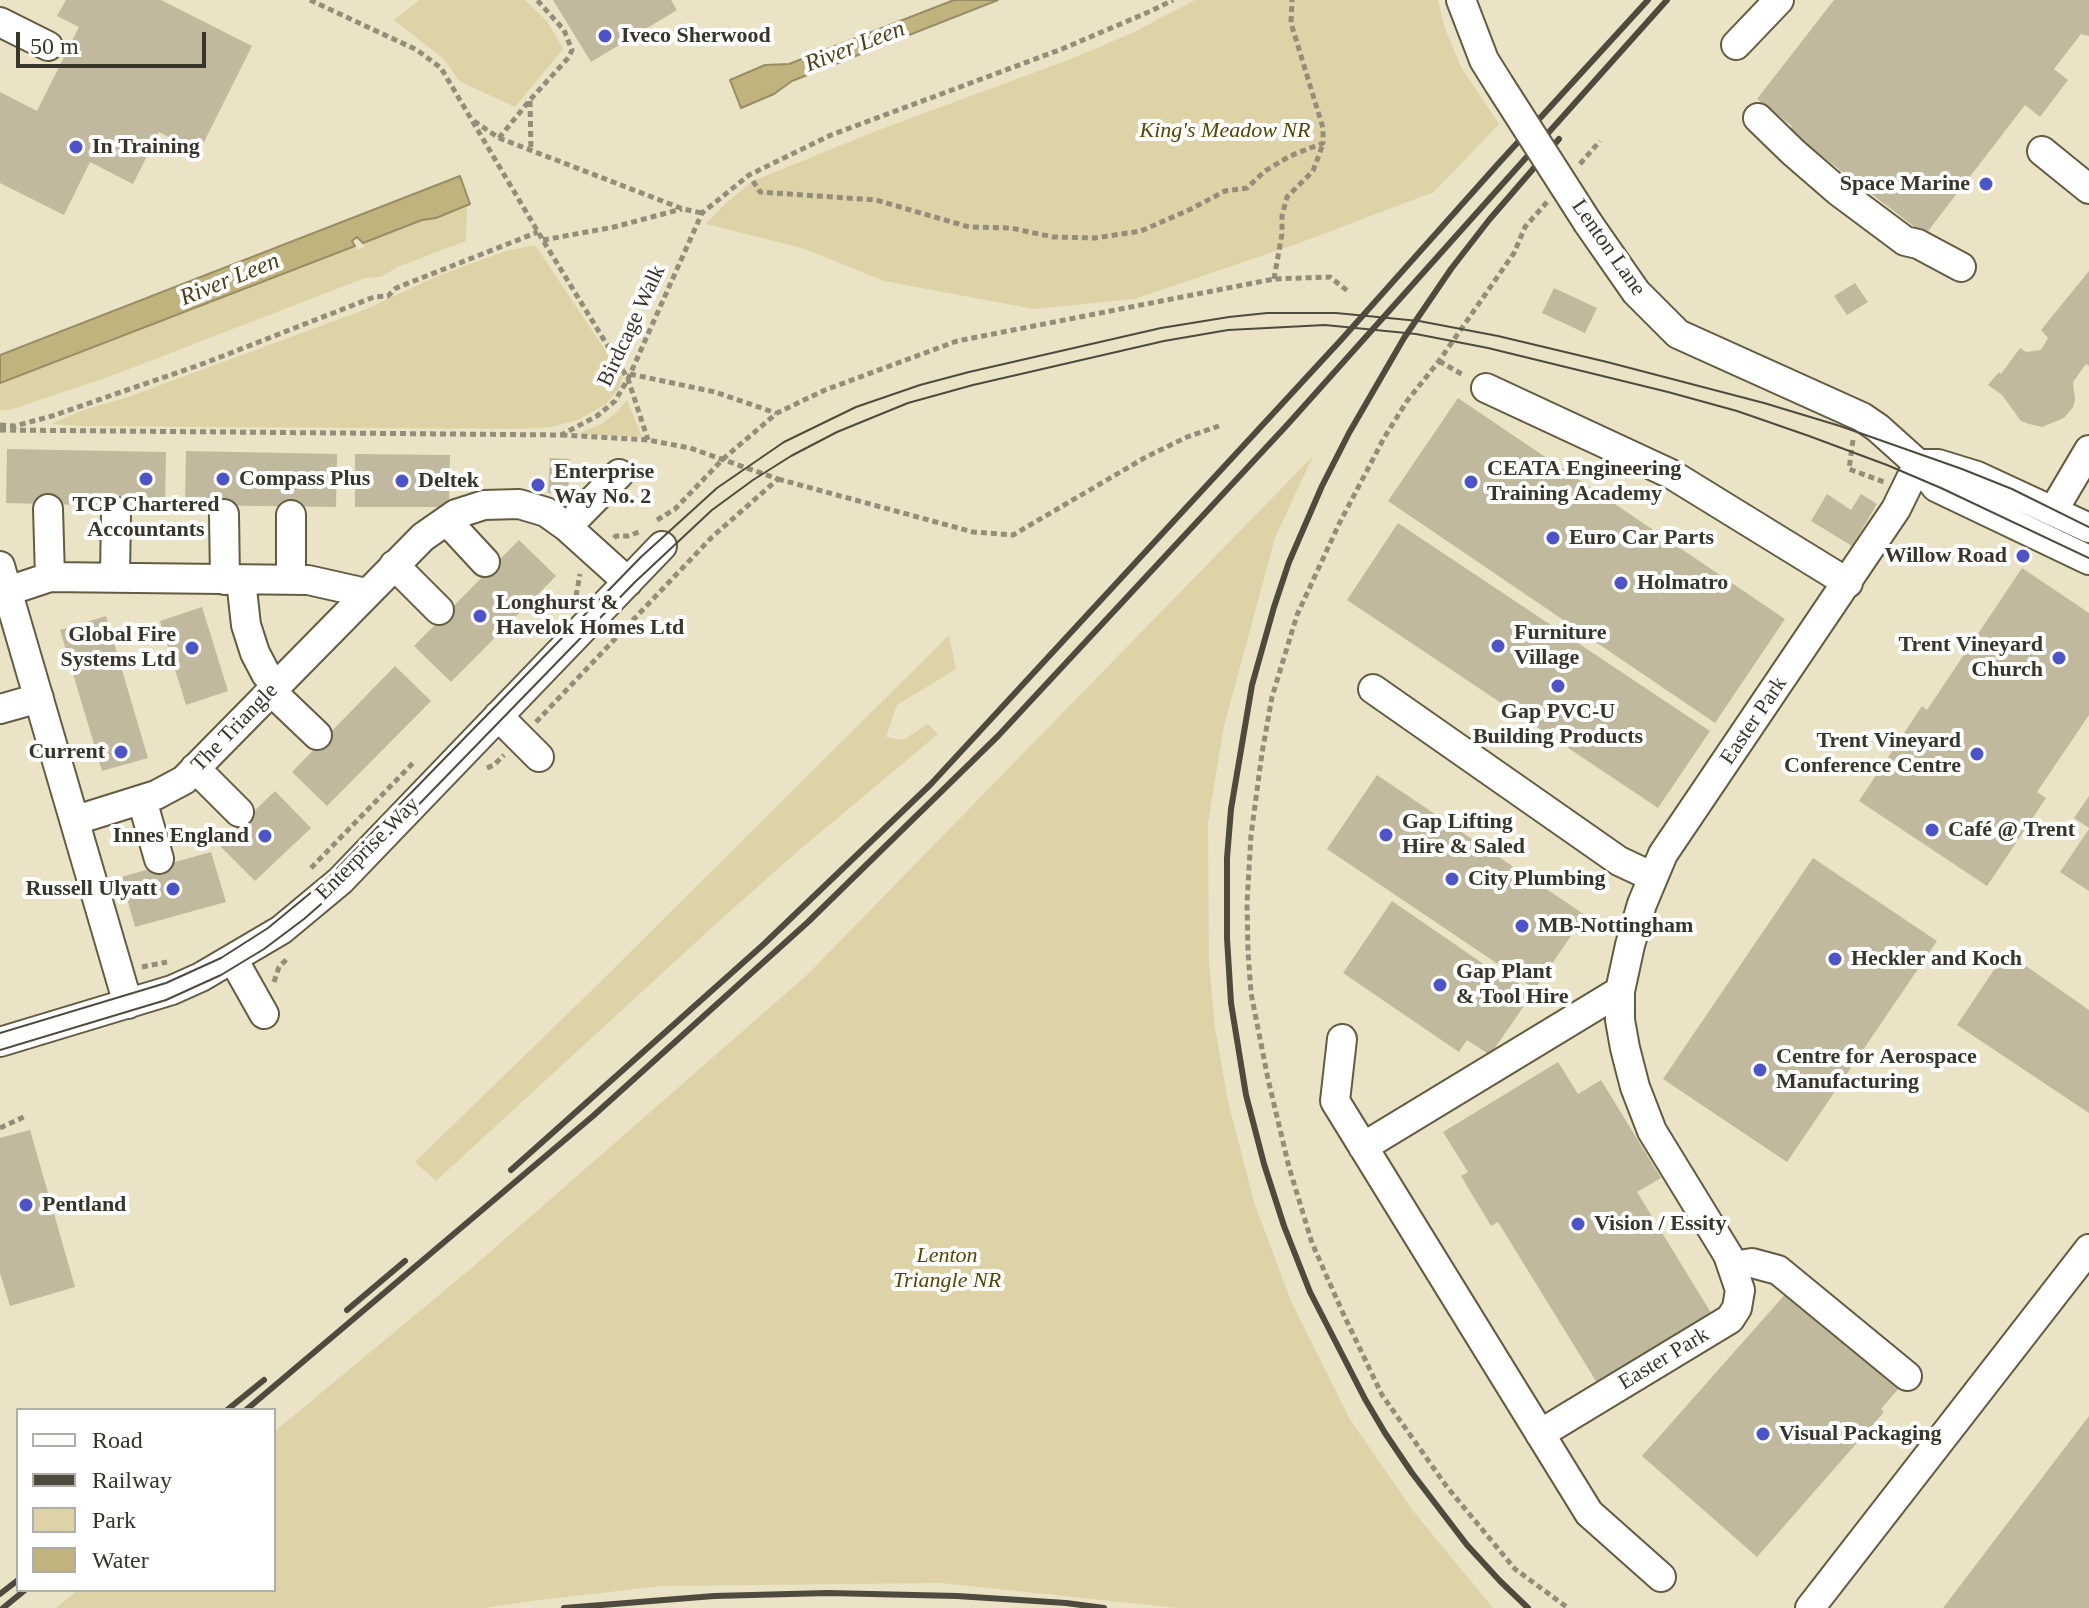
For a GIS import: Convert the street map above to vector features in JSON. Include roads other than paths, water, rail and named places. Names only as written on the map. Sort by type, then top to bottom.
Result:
[{"type":"street","name":"Lenton Lane","points":[[1461,0],[1484,60],[1588,223],[1636,292],[1678,334],[1862,417],[1918,464],[1936,487],[2079,555]]},
{"type":"street","points":[[1736,45],[1779,0]]},
{"type":"street","points":[[0,22],[48,46]]},
{"type":"street","points":[[1758,118],[1838,191],[1905,241],[1918,244],[1961,267]]},
{"type":"street","points":[[2042,151],[2089,189]]},
{"type":"street","points":[[1486,388],[1671,474],[1848,583]]},
{"type":"street","points":[[2053,511],[2089,450]]},
{"type":"street","points":[[1918,464],[1938,464],[1977,476],[2089,528]]},
{"type":"street","name":"Easter Park","points":[[1540,1434],[1730,1319],[1737,1308],[1740,1290],[1728,1255],[1652,1131],[1640,1103],[1620,1020],[1620,991],[1642,904],[1663,854],[1848,583],[1896,509],[1918,464]]},
{"type":"street","points":[[567,527],[619,474]]},
{"type":"street","name":"The Triangle","points":[[76,820],[142,800],[177,785],[366,593],[394,554],[456,514],[484,505],[519,504],[546,512],[628,582]]},
{"type":"street","points":[[48,509],[50,577]]},
{"type":"street","points":[[2053,511],[2079,555]]},
{"type":"street","points":[[115,577],[116,512]]},
{"type":"street","points":[[224,514],[233,580],[255,653],[274,688],[317,735]]},
{"type":"street","points":[[291,515],[291,580]]},
{"type":"street","points":[[447,521],[485,562]]},
{"type":"street","name":"Enterprise Way","points":[[0,1042],[172,990],[201,977],[281,930],[340,881],[628,582],[654,532]]},
{"type":"street","points":[[394,554],[439,610]]},
{"type":"street","points":[[128,1004],[39,698],[10,636],[2,574],[308,580],[366,593]]},
{"type":"street","points":[[1373,689],[1619,861],[1653,877]]},
{"type":"street","points":[[0,709],[39,698]]},
{"type":"street","points":[[498,716],[539,757]]},
{"type":"street","points":[[195,768],[239,812]]},
{"type":"street","points":[[142,800],[159,859]]},
{"type":"street","points":[[233,959],[264,1014]]},
{"type":"street","points":[[1363,1147],[1620,991]]},
{"type":"street","points":[[1342,1039],[1335,1101],[1589,1513],[1661,1577]]},
{"type":"street","points":[[1810,1608],[2089,1249]]},
{"type":"street","points":[[1732,1266],[1752,1263],[1778,1270],[1907,1376]]},
{"type":"water","name":"River Leen","points":[[954,0],[998,0],[792,81],[774,94],[741,108],[730,80],[765,65],[789,64]]},
{"type":"water","name":"River Leen","points":[[460,176],[470,204],[363,243],[357,237],[352,241],[355,246],[0,383],[0,355]]},
{"type":"tram line","points":[[0,1033],[166,983],[221,958],[268,928],[325,881],[641,557],[717,488],[784,442],[856,407],[969,372],[1161,328],[1229,317],[1267,313],[1336,313],[1419,321],[1607,362],[1840,426],[2012,489],[2089,527]]},
{"type":"tram line","points":[[0,1050],[166,1000],[221,975],[264,949],[328,898],[635,582],[712,510],[791,456],[837,432],[908,403],[973,385],[1164,341],[1228,330],[1325,325],[1416,334],[1488,348],[1737,411],[1887,465],[2089,558]]},
{"type":"railway","points":[[511,1170],[764,944],[931,784],[1341,340],[1648,0]]},
{"type":"railway","points":[[248,1408],[593,1116],[808,922],[998,736],[1288,424],[1667,0]]},
{"type":"railway","points":[[1528,1608],[1467,1545],[1412,1473],[1365,1399],[1310,1292],[1284,1226],[1246,1095],[1231,1003],[1227,858],[1231,809],[1252,685],[1289,562],[1322,486],[1404,338],[1451,269],[1559,139]]},
{"type":"railway","points":[[347,1310],[405,1261]]},
{"type":"railway","points":[[229,1408],[264,1380]]},
{"type":"railway","points":[[0,1594],[16,1582]]},
{"type":"railway","points":[[3,1608],[23,1592]]},
{"type":"railway","points":[[564,1608],[714,1596],[828,1593],[957,1596],[1104,1608]]},
{"type":"place","name":"Iveco Sherwood","points":[[605,36]]},
{"type":"place","name":"In Training","points":[[76,147]]},
{"type":"place","name":"Space Marine","points":[[1986,184]]},
{"type":"place","name":"TCP Chartered Accountants","points":[[146,479]]},
{"type":"place","name":"Compass Plus","points":[[223,479]]},
{"type":"place","name":"Deltek","points":[[402,481]]},
{"type":"place","name":"CEATA Engineering Training Academy","points":[[1471,482]]},
{"type":"place","name":"Enterprise Way No. 2","points":[[538,485]]},
{"type":"place","name":"Euro Car Parts","points":[[1553,538]]},
{"type":"place","name":"Willow Road","points":[[2023,556]]},
{"type":"place","name":"Holmatro","points":[[1621,583]]},
{"type":"place","name":"Longhurst & Havelok Homes Ltd","points":[[480,616]]},
{"type":"place","name":"Furniture Village","points":[[1498,646]]},
{"type":"place","name":"Global Fire Systems Ltd","points":[[192,648]]},
{"type":"place","name":"Trent Vineyard Church","points":[[2059,658]]},
{"type":"place","name":"Gap PVC-U Building Products","points":[[1558,686]]},
{"type":"place","name":"Current","points":[[121,752]]},
{"type":"place","name":"Trent Vineyard Conference Centre","points":[[1977,754]]},
{"type":"place","name":"Café @ Trent","points":[[1932,830]]},
{"type":"place","name":"Gap Lifting Hire & Saled","points":[[1386,835]]},
{"type":"place","name":"Innes England","points":[[265,836]]},
{"type":"place","name":"City Plumbing","points":[[1452,879]]},
{"type":"place","name":"Russell Ulyatt","points":[[173,889]]},
{"type":"place","name":"MB-Nottingham","points":[[1522,926]]},
{"type":"place","name":"Heckler and Koch","points":[[1835,959]]},
{"type":"place","name":"Gap Plant & Tool Hire","points":[[1440,985]]},
{"type":"place","name":"Centre for Aerospace Manufacturing","points":[[1760,1070]]},
{"type":"place","name":"Pentland","points":[[26,1205]]},
{"type":"place","name":"Vision / Essity","points":[[1578,1224]]},
{"type":"place","name":"Visual Packaging","points":[[1763,1434]]},
{"type":"park label","name":"King's Meadow NR","points":[[1225,131]]},
{"type":"park label","name":"Lenton Triangle NR","points":[[947,1268]]}]
